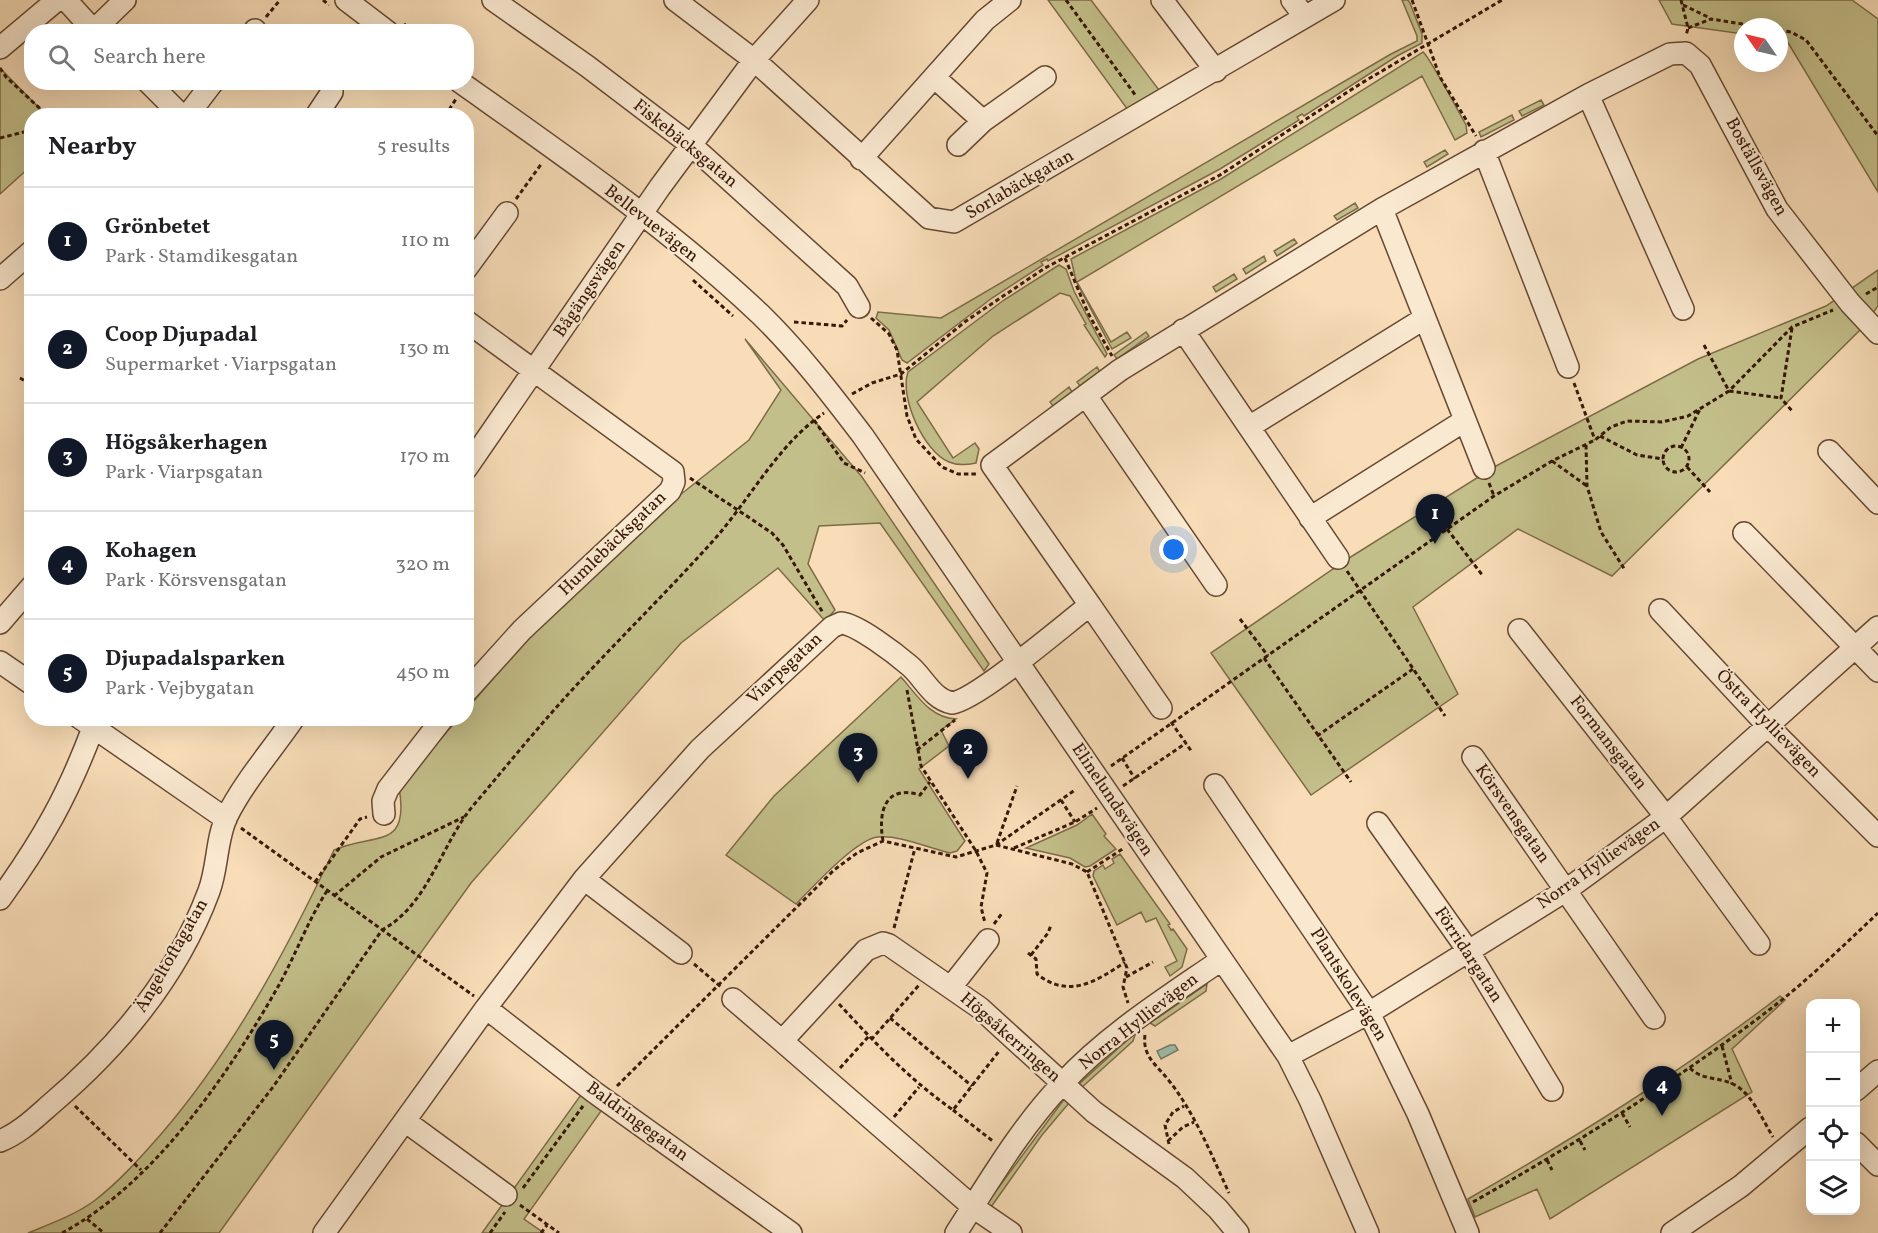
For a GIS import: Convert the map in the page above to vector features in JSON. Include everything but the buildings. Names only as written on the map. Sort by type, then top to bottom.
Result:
[{"type":"street","points":[[28,24],[57,0]]},
{"type":"street","points":[[66,0],[88,24]]},
{"type":"street","points":[[101,24],[124,0]]},
{"type":"street","points":[[346,0],[378,24]]},
{"type":"street","name":"Fiskebäcksgatan","points":[[493,0],[588,66],[691,145],[847,286],[859,307]]},
{"type":"street","name":"Sorlabäckgatan","points":[[675,0],[754,60],[929,218],[954,222],[1216,72],[1334,0]]},
{"type":"street","name":"Bågängsvägen","points":[[474,457],[691,145],[754,60],[808,0]]},
{"type":"street","points":[[861,159],[985,20],[1010,0]]},
{"type":"street","points":[[1162,0],[1216,72]]},
{"type":"street","points":[[1292,0],[1305,17]]},
{"type":"street","points":[[0,48],[24,28]]},
{"type":"street","points":[[1166,716],[992,465],[1120,370],[1382,209],[1588,95],[1670,54],[1686,53]]},
{"type":"street","name":"Boställsvägen","points":[[1686,53],[1700,65],[1777,209],[1850,303],[1878,333]]},
{"type":"street","points":[[934,77],[983,121]]},
{"type":"street","points":[[958,145],[983,121],[1045,77]]},
{"type":"street","points":[[157,90],[176,108]]},
{"type":"street","points":[[192,108],[206,90]]},
{"type":"street","name":"Bellevuevägen","points":[[458,90],[642,214],[760,314],[821,395]]},
{"type":"street","points":[[321,108],[332,92]]},
{"type":"street","points":[[1588,95],[1683,309]]},
{"type":"street","points":[[1484,151],[1568,367]]},
{"type":"street","points":[[1382,209],[1484,468]]},
{"type":"street","points":[[474,258],[507,213]]},
{"type":"street","points":[[0,279],[24,258]]},
{"type":"street","points":[[1249,427],[1425,318]]},
{"type":"street","name":"Humlebäcksgatan","points":[[474,327],[673,472],[674,482],[670,491],[522,630],[474,684]]},
{"type":"street","points":[[1183,330],[1338,558]]},
{"type":"street","name":"Elinelundsvägen","points":[[821,395],[1017,661],[1288,1056],[1310,1100],[1368,1233]]},
{"type":"street","points":[[1086,396],[1216,585]]},
{"type":"street","points":[[1310,518],[1464,422]]},
{"type":"street","points":[[1829,451],[1878,502]]},
{"type":"street","points":[[1744,533],[1878,671]]},
{"type":"street","points":[[0,623],[24,595]]},
{"type":"street","points":[[1017,661],[1090,605]]},
{"type":"street","name":"Östra Hyllievägen","points":[[1660,610],[1769,727],[1878,836]]},
{"type":"street","name":"Viarpsgatan","points":[[324,1233],[486,1008],[584,879],[700,749],[832,627],[841,623],[853,626],[910,666],[945,702],[958,702],[971,695],[1017,661]]},
{"type":"street","name":"Norra Hyllievägen","points":[[1288,1056],[1369,1013],[1566,891],[1666,817],[1878,627]]},
{"type":"street","name":"Formansgatan","points":[[1519,630],[1666,817],[1759,944]]},
{"type":"street","points":[[0,662],[24,678]]},
{"type":"street","points":[[0,899],[24,867],[63,803],[86,726]]},
{"type":"street","points":[[91,726],[226,819],[289,726]]},
{"type":"street","points":[[384,814],[383,801],[388,789],[437,726]]},
{"type":"street","name":"Körsvensgatan","points":[[1473,758],[1654,1018]]},
{"type":"street","name":"Plantskolevägen","points":[[1215,785],[1369,1013],[1418,1114],[1468,1233]]},
{"type":"street","name":"Ängeltoftagatan","points":[[0,1141],[16,1134],[63,1094],[138,1017],[161,983],[196,920],[210,889],[226,819]]},
{"type":"street","name":"Förridargatan","points":[[1378,823],[1469,952],[1552,1090]]},
{"type":"street","points":[[584,879],[681,953]]},
{"type":"street","points":[[951,987],[988,940]]},
{"type":"street","points":[[782,1041],[866,950],[883,943],[889,945]]},
{"type":"street","name":"Högsåkerringen","points":[[889,945],[980,1008],[1094,1112],[1202,1192],[1238,1233]]},
{"type":"street","name":"Norra Hyllievägen","points":[[956,1233],[1008,1153],[1062,1083],[1137,1019],[1221,960]]},
{"type":"street","points":[[726,992],[973,1207],[1011,1233]]},
{"type":"street","name":"Baldringegatan","points":[[486,1008],[594,1092],[791,1233]]},
{"type":"street","points":[[1860,1087],[1878,1071]]},
{"type":"street","points":[[405,1121],[510,1197]]},
{"type":"street","points":[[1672,1233],[1741,1185],[1806,1131]]},
{"type":"street","points":[[1860,1147],[1878,1165]]},
{"type":"path","points":[[261,24],[280,0]]},
{"type":"path","points":[[1066,0],[1147,111]]},
{"type":"path","points":[[1412,0],[1440,77],[1484,151]]},
{"type":"path","points":[[160,1233],[273,1087],[382,930],[394,923],[430,879],[466,817],[573,689],[713,541],[739,509],[761,476],[814,420],[872,383],[901,374],[1005,294],[1065,258],[1220,175],[1360,84],[1502,0]]},
{"type":"path","points":[[1681,0],[1688,28],[1686,53]]},
{"type":"path","points":[[1682,5],[1711,19],[1734,23]]},
{"type":"path","points":[[1688,28],[1711,19]]},
{"type":"path","points":[[1788,32],[1806,40],[1878,136]]},
{"type":"path","points":[[0,68],[39,108]]},
{"type":"path","points":[[449,108],[458,90]]},
{"type":"path","points":[[0,138],[24,132]]},
{"type":"path","points":[[507,213],[544,160]]},
{"type":"path","points":[[1065,258],[1088,313],[1120,370]]},
{"type":"path","points":[[686,274],[723,309],[741,321]]},
{"type":"path","points":[[1105,770],[1122,758],[1166,716],[1266,657],[1447,529],[1552,461],[1595,440],[1611,427],[1627,421],[1662,422],[1688,416],[1729,391],[1792,327],[1850,303]]},
{"type":"path","points":[[859,307],[889,334],[897,350],[910,424],[916,439],[942,467],[958,474],[976,475],[992,465]]},
{"type":"path","points":[[1781,398],[1792,327]]},
{"type":"path","points":[[1704,345],[1729,391]]},
{"type":"path","points":[[1568,367],[1595,440]]},
{"type":"path","points":[[20,378],[24,380]]},
{"type":"path","points":[[1729,391],[1781,398],[1792,411]]},
{"type":"path","points":[[821,395],[832,408]]},
{"type":"path","points":[[1681,447],[1701,408]]},
{"type":"path","points":[[814,420],[844,463],[870,475]]},
{"type":"path","points":[[1600,436],[1637,455],[1663,459]]},
{"type":"path","points":[[1586,445],[1587,486],[1600,532],[1625,570]]},
{"type":"path","points":[[1681,447],[1689,457],[1687,467],[1681,472],[1673,472],[1666,467],[1663,459],[1669,448],[1681,447]]},
{"type":"path","points":[[1552,461],[1587,486]]},
{"type":"path","points":[[1687,467],[1710,492]]},
{"type":"path","points":[[673,472],[692,478],[739,509],[783,544],[832,627]]},
{"type":"path","points":[[1447,529],[1482,576]]},
{"type":"path","points":[[1359,590],[1445,716]]},
{"type":"path","points":[[1240,619],[1317,736],[1351,782]]},
{"type":"path","points":[[1317,736],[1413,669]]},
{"type":"path","points":[[906,687],[921,766],[976,851],[987,873],[981,907],[988,940]]},
{"type":"path","points":[[1166,716],[1192,752]]},
{"type":"path","points":[[917,750],[956,719]]},
{"type":"path","points":[[1117,790],[1186,744]]},
{"type":"path","points":[[1122,758],[1135,779]]},
{"type":"path","points":[[883,841],[880,826],[883,807],[896,794],[910,791],[920,795],[930,782]]},
{"type":"path","points":[[996,845],[1017,786]]},
{"type":"path","points":[[490,1233],[510,1197],[594,1092],[614,1089],[674,1027],[726,992],[834,870],[857,853],[883,841],[956,857],[996,845],[1075,790]]},
{"type":"path","points":[[1061,800],[1075,822]]},
{"type":"path","points":[[1092,800],[1103,816]]},
{"type":"path","points":[[1012,849],[1075,822],[1097,808]]},
{"type":"path","points":[[315,882],[360,819],[384,814]]},
{"type":"path","points":[[334,896],[381,857],[466,817]]},
{"type":"path","points":[[226,819],[476,998],[486,1008]]},
{"type":"path","points":[[1087,872],[1125,849],[1119,840]]},
{"type":"path","points":[[996,845],[1072,864],[1087,872],[1128,968],[1123,987],[1125,999],[1145,1034],[1143,1047],[1150,1059],[1171,1083],[1215,1162]]},
{"type":"path","points":[[889,945],[915,848]]},
{"type":"path","points":[[62,1233],[101,1209],[142,1171],[201,1104],[279,984],[327,891]]},
{"type":"path","points":[[1459,1211],[1580,1141],[1722,1046],[1771,1009],[1878,913]]},
{"type":"path","points":[[1051,925],[1048,933],[1030,954],[1036,959],[1036,976],[1056,986],[1074,988],[1125,962]]},
{"type":"path","points":[[681,953],[726,992]]},
{"type":"path","points":[[1126,977],[1153,962]]},
{"type":"path","points":[[828,1082],[890,1018],[930,972]]},
{"type":"path","points":[[828,991],[870,1038],[920,1087],[1008,1153]]},
{"type":"path","points":[[890,1018],[972,1086]]},
{"type":"path","points":[[952,1110],[1011,1036]]},
{"type":"path","points":[[1722,1046],[1732,1084]]},
{"type":"path","points":[[1690,1068],[1705,1077],[1732,1084],[1749,1099],[1782,1151]]},
{"type":"path","points":[[883,1130],[920,1087]]},
{"type":"path","points":[[63,1094],[142,1171]]},
{"type":"path","points":[[1163,1162],[1170,1149],[1165,1125],[1173,1112],[1184,1106]]},
{"type":"path","points":[[1622,1113],[1630,1127]]},
{"type":"path","points":[[1168,1141],[1183,1127],[1194,1122]]},
{"type":"path","points":[[1580,1141],[1585,1150]]},
{"type":"path","points":[[1546,1160],[1552,1170]]},
{"type":"path","points":[[510,1197],[559,1233]]},
{"type":"path","points":[[87,1218],[104,1233]]},
{"type":"path","points":[[542,1233],[547,1225]]},
{"type":"shaded area","points":[[1048,0],[1091,0],[1159,90],[1128,110]]},
{"type":"shaded area","points":[[1402,0],[1408,0],[1410,3],[1422,34],[1422,43],[1397,56],[1304,116],[1302,114],[1297,117],[1299,120],[1220,169],[1048,261],[1047,259],[1041,262],[1043,265],[992,298],[907,363],[902,360],[889,330],[876,318],[878,312],[941,318],[1391,54],[1417,41]]},
{"type":"shaded area","points":[[1659,0],[1852,0],[1878,19],[1878,192],[1788,43],[1788,18],[1734,18],[1734,33],[1672,24]]},
{"type":"shaded area","points":[[1423,52],[1466,125],[1467,133],[1455,140],[1422,76],[1077,282],[1111,342],[1127,332],[1131,338],[1112,349],[1076,281],[1071,259],[1221,179]]},
{"type":"shaded area","points":[[0,68],[39,108],[24,108],[24,172],[0,194]]},
{"type":"shaded area","points":[[1541,100],[1544,105],[1522,116],[1519,111]]},
{"type":"shaded area","points":[[1512,115],[1514,120],[1481,137],[1479,132]]},
{"type":"shaded area","points":[[1445,150],[1448,154],[1427,167],[1424,162]]},
{"type":"shaded area","points":[[1355,203],[1358,208],[1337,220],[1334,216]]},
{"type":"shaded area","points":[[1294,239],[1297,243],[1277,256],[1274,251]]},
{"type":"shaded area","points":[[1264,256],[1266,261],[1246,274],[1243,269]]},
{"type":"shaded area","points":[[1059,265],[1066,269],[1074,291],[1107,354],[1105,357],[1084,325],[1086,324],[1070,296],[1060,293],[993,336],[917,402],[953,458],[975,443],[979,449],[976,463],[962,465],[949,462],[931,447],[916,423],[907,395],[908,372],[1004,300]]},
{"type":"shaded area","points":[[1878,270],[1878,306],[1861,329],[1612,576],[1518,529],[1413,607],[1458,694],[1311,795],[1211,653],[1349,558],[1496,466],[1698,359],[1826,306]]},
{"type":"shaded area","points":[[1234,274],[1237,279],[1216,292],[1213,287]]},
{"type":"shaded area","points":[[1146,332],[1149,336],[1117,359],[1114,355]]},
{"type":"shaded area","points":[[745,339],[862,477],[989,664],[984,671],[880,523],[819,526],[808,564],[835,610],[825,621],[778,568],[681,643],[471,883],[219,1233],[28,1233],[87,1206],[103,1194],[146,1151],[212,1068],[257,998],[334,850],[386,836],[394,830],[399,821],[401,807],[399,787],[452,726],[474,726],[474,701],[533,632],[675,499],[749,440],[781,390]]},
{"type":"shaded area","points":[[1097,367],[1100,372],[1080,386],[1077,382]]},
{"type":"shaded area","points":[[1069,387],[1072,392],[1053,406],[1050,402]]},
{"type":"shaded area","points":[[901,677],[931,710],[947,718],[956,719],[941,730],[949,746],[919,769],[965,841],[957,851],[950,853],[895,838],[878,837],[869,840],[835,865],[796,904],[726,855],[774,796]]},
{"type":"shaded area","points":[[1092,814],[1106,834],[1104,836],[1116,849],[1090,866],[1085,867],[1070,858],[1026,848],[1077,825]]},
{"type":"shaded area","points":[[1120,854],[1170,924],[1168,925],[1171,930],[1173,929],[1187,949],[1182,967],[1170,976],[1165,967],[1177,961],[1156,918],[1146,922],[1141,912],[1117,925],[1093,876],[1094,871],[1103,865],[1105,869],[1114,863],[1112,859]]},
{"type":"shaded area","points":[[1207,984],[1206,991],[1155,1026],[1150,1023]]},
{"type":"shaded area","points":[[1780,996],[1785,1000],[1732,1049],[1752,1092],[1550,1219],[1537,1189],[1475,1217],[1468,1199],[1627,1103],[1705,1051]]},
{"type":"shaded area","points":[[1136,1032],[1133,1041],[1080,1089],[1077,1086]]},
{"type":"shaded area","points":[[1175,1045],[1178,1050],[1161,1059],[1157,1051]]},
{"type":"shaded area","points":[[583,1092],[604,1107],[524,1219],[544,1233],[482,1233]]},
{"type":"shaded area","points":[[1065,1098],[1069,1103],[1042,1135],[991,1207],[987,1203]]},
{"type":"place","name":"Grönbetet","points":[[1435,544]]},
{"type":"place","name":"Coop Djupadal","points":[[968,779]]},
{"type":"place","name":"Högsåkerhagen","points":[[858,783]]},
{"type":"place","name":"Djupadalsparken","points":[[274,1070]]},
{"type":"place","name":"Kohagen","points":[[1662,1116]]}]
